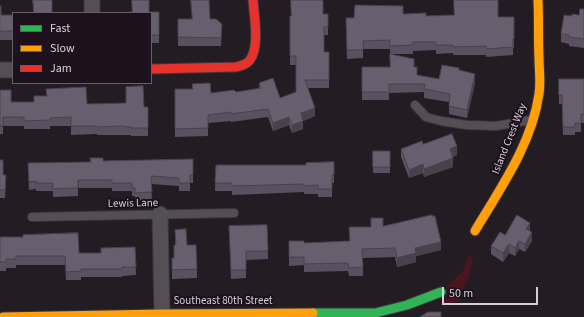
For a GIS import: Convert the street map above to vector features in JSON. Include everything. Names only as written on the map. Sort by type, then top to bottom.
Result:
[{"type":"street","points":[[92,0],[92,12]]},
{"type":"street","points":[[152,69],[236,67],[250,60],[255,42],[253,0]]},
{"type":"street","name":"Island Crest Way","points":[[474,231],[505,182],[532,120],[538,99],[540,83],[538,0]]},
{"type":"street","points":[[0,70],[12,70]]},
{"type":"street","points":[[160,214],[162,314]]},
{"type":"street","name":"Southeast 80th Street","points":[[2,317],[162,314],[375,315],[441,292]]},
{"type":"lane","points":[[415,105],[426,117],[467,125],[496,126],[532,120]]},
{"type":"lane","name":"Lewis Lane","points":[[32,217],[234,213]]},
{"type":"shaded area","points":[[469,254],[473,260],[468,279],[460,294],[461,297],[459,298],[459,301],[444,305],[443,301],[448,299],[447,286],[463,271]]},
{"type":"building","points":[[33,0],[52,0],[52,12],[34,12]]},
{"type":"building","points":[[132,0],[149,0],[149,12],[132,12]]},
{"type":"building","points":[[191,0],[209,0],[210,19],[216,19],[222,24],[221,38],[178,37],[178,19],[192,19]]},
{"type":"building","points":[[291,0],[323,0],[323,14],[328,14],[328,27],[324,27],[324,52],[329,52],[329,80],[305,80],[315,108],[301,113],[303,121],[292,125],[289,117],[273,123],[268,109],[231,114],[231,112],[208,115],[208,128],[175,129],[175,89],[193,89],[192,84],[210,83],[211,93],[234,90],[236,92],[261,88],[259,83],[273,78],[280,98],[296,92],[296,56],[290,56]]},
{"type":"building","points":[[454,0],[498,0],[498,17],[514,17],[513,47],[486,49],[486,46],[453,47],[453,45],[436,45],[436,42],[413,42],[413,45],[390,46],[390,40],[363,41],[363,50],[347,50],[346,18],[354,18],[355,5],[403,6],[403,14],[426,13],[426,16],[454,15]]},
{"type":"building","points":[[1,6],[1,15],[12,15],[12,31],[0,31]]},
{"type":"building","points":[[580,9],[584,9],[584,39],[569,37],[569,35],[561,34],[564,15],[579,15]]},
{"type":"building","points":[[152,12],[159,12],[159,35],[152,35]]},
{"type":"building","points":[[390,54],[414,59],[414,67],[417,67],[417,75],[439,79],[442,65],[459,68],[459,70],[475,74],[467,110],[449,106],[450,94],[424,89],[425,84],[389,84],[389,92],[362,92],[362,67],[390,67]]},
{"type":"building","points":[[559,79],[584,79],[584,114],[581,114],[581,123],[575,123],[575,127],[563,127],[562,95],[559,95]]},
{"type":"building","points":[[143,86],[144,107],[148,107],[148,128],[131,128],[121,126],[71,126],[71,117],[50,118],[50,120],[24,121],[24,117],[3,117],[3,126],[0,126],[0,90],[11,90],[11,102],[34,102],[34,96],[47,96],[46,89],[86,87],[87,104],[126,103],[126,87]]},
{"type":"building","points":[[452,134],[457,146],[450,149],[453,158],[424,169],[423,164],[409,170],[401,149],[422,141],[423,144]]},
{"type":"building","points":[[373,151],[390,151],[390,167],[373,167]]},
{"type":"building","points":[[90,158],[103,158],[103,161],[193,159],[193,175],[190,175],[190,183],[179,183],[179,178],[151,176],[152,192],[135,193],[135,188],[132,188],[132,183],[112,183],[112,180],[78,180],[78,188],[53,189],[53,183],[36,183],[36,181],[29,182],[28,163],[91,162]]},
{"type":"building","points":[[0,160],[3,160],[3,175],[6,175],[5,190],[0,190]]},
{"type":"building","points":[[334,162],[332,189],[318,189],[318,185],[304,186],[304,184],[232,186],[232,183],[215,183],[216,165],[306,165],[306,163]]},
{"type":"building","points":[[432,215],[435,216],[441,242],[415,248],[416,253],[397,258],[395,248],[362,249],[363,267],[349,268],[348,263],[304,264],[304,257],[289,257],[289,241],[304,241],[304,243],[350,241],[349,227],[371,227],[371,218],[383,218],[383,226]]},
{"type":"building","points":[[517,215],[530,223],[526,229],[532,232],[525,244],[519,241],[515,248],[509,244],[503,253],[491,246],[500,232],[505,235]]},
{"type":"building","points":[[267,225],[268,251],[246,251],[246,270],[231,270],[229,226]]},
{"type":"building","points":[[186,229],[187,245],[196,245],[197,269],[172,270],[174,245],[176,245],[175,230]]},
{"type":"building","points":[[78,233],[79,253],[101,253],[101,248],[135,247],[136,267],[122,267],[122,269],[81,269],[81,271],[66,272],[65,256],[16,256],[16,259],[6,259],[6,262],[0,262],[0,237]]},
{"type":"building","points":[[428,312],[441,312],[441,317],[420,317]]},
{"type":"traffic: fast","points":[[313,313],[375,313],[407,305],[441,292]]},
{"type":"traffic: slow","points":[[475,231],[514,166],[530,131],[535,113],[540,85],[538,0]]},
{"type":"traffic: slow","points":[[3,317],[313,313]]},
{"type":"traffic: jam","points":[[152,69],[236,67],[247,63],[253,54],[256,39],[253,0]]}]
